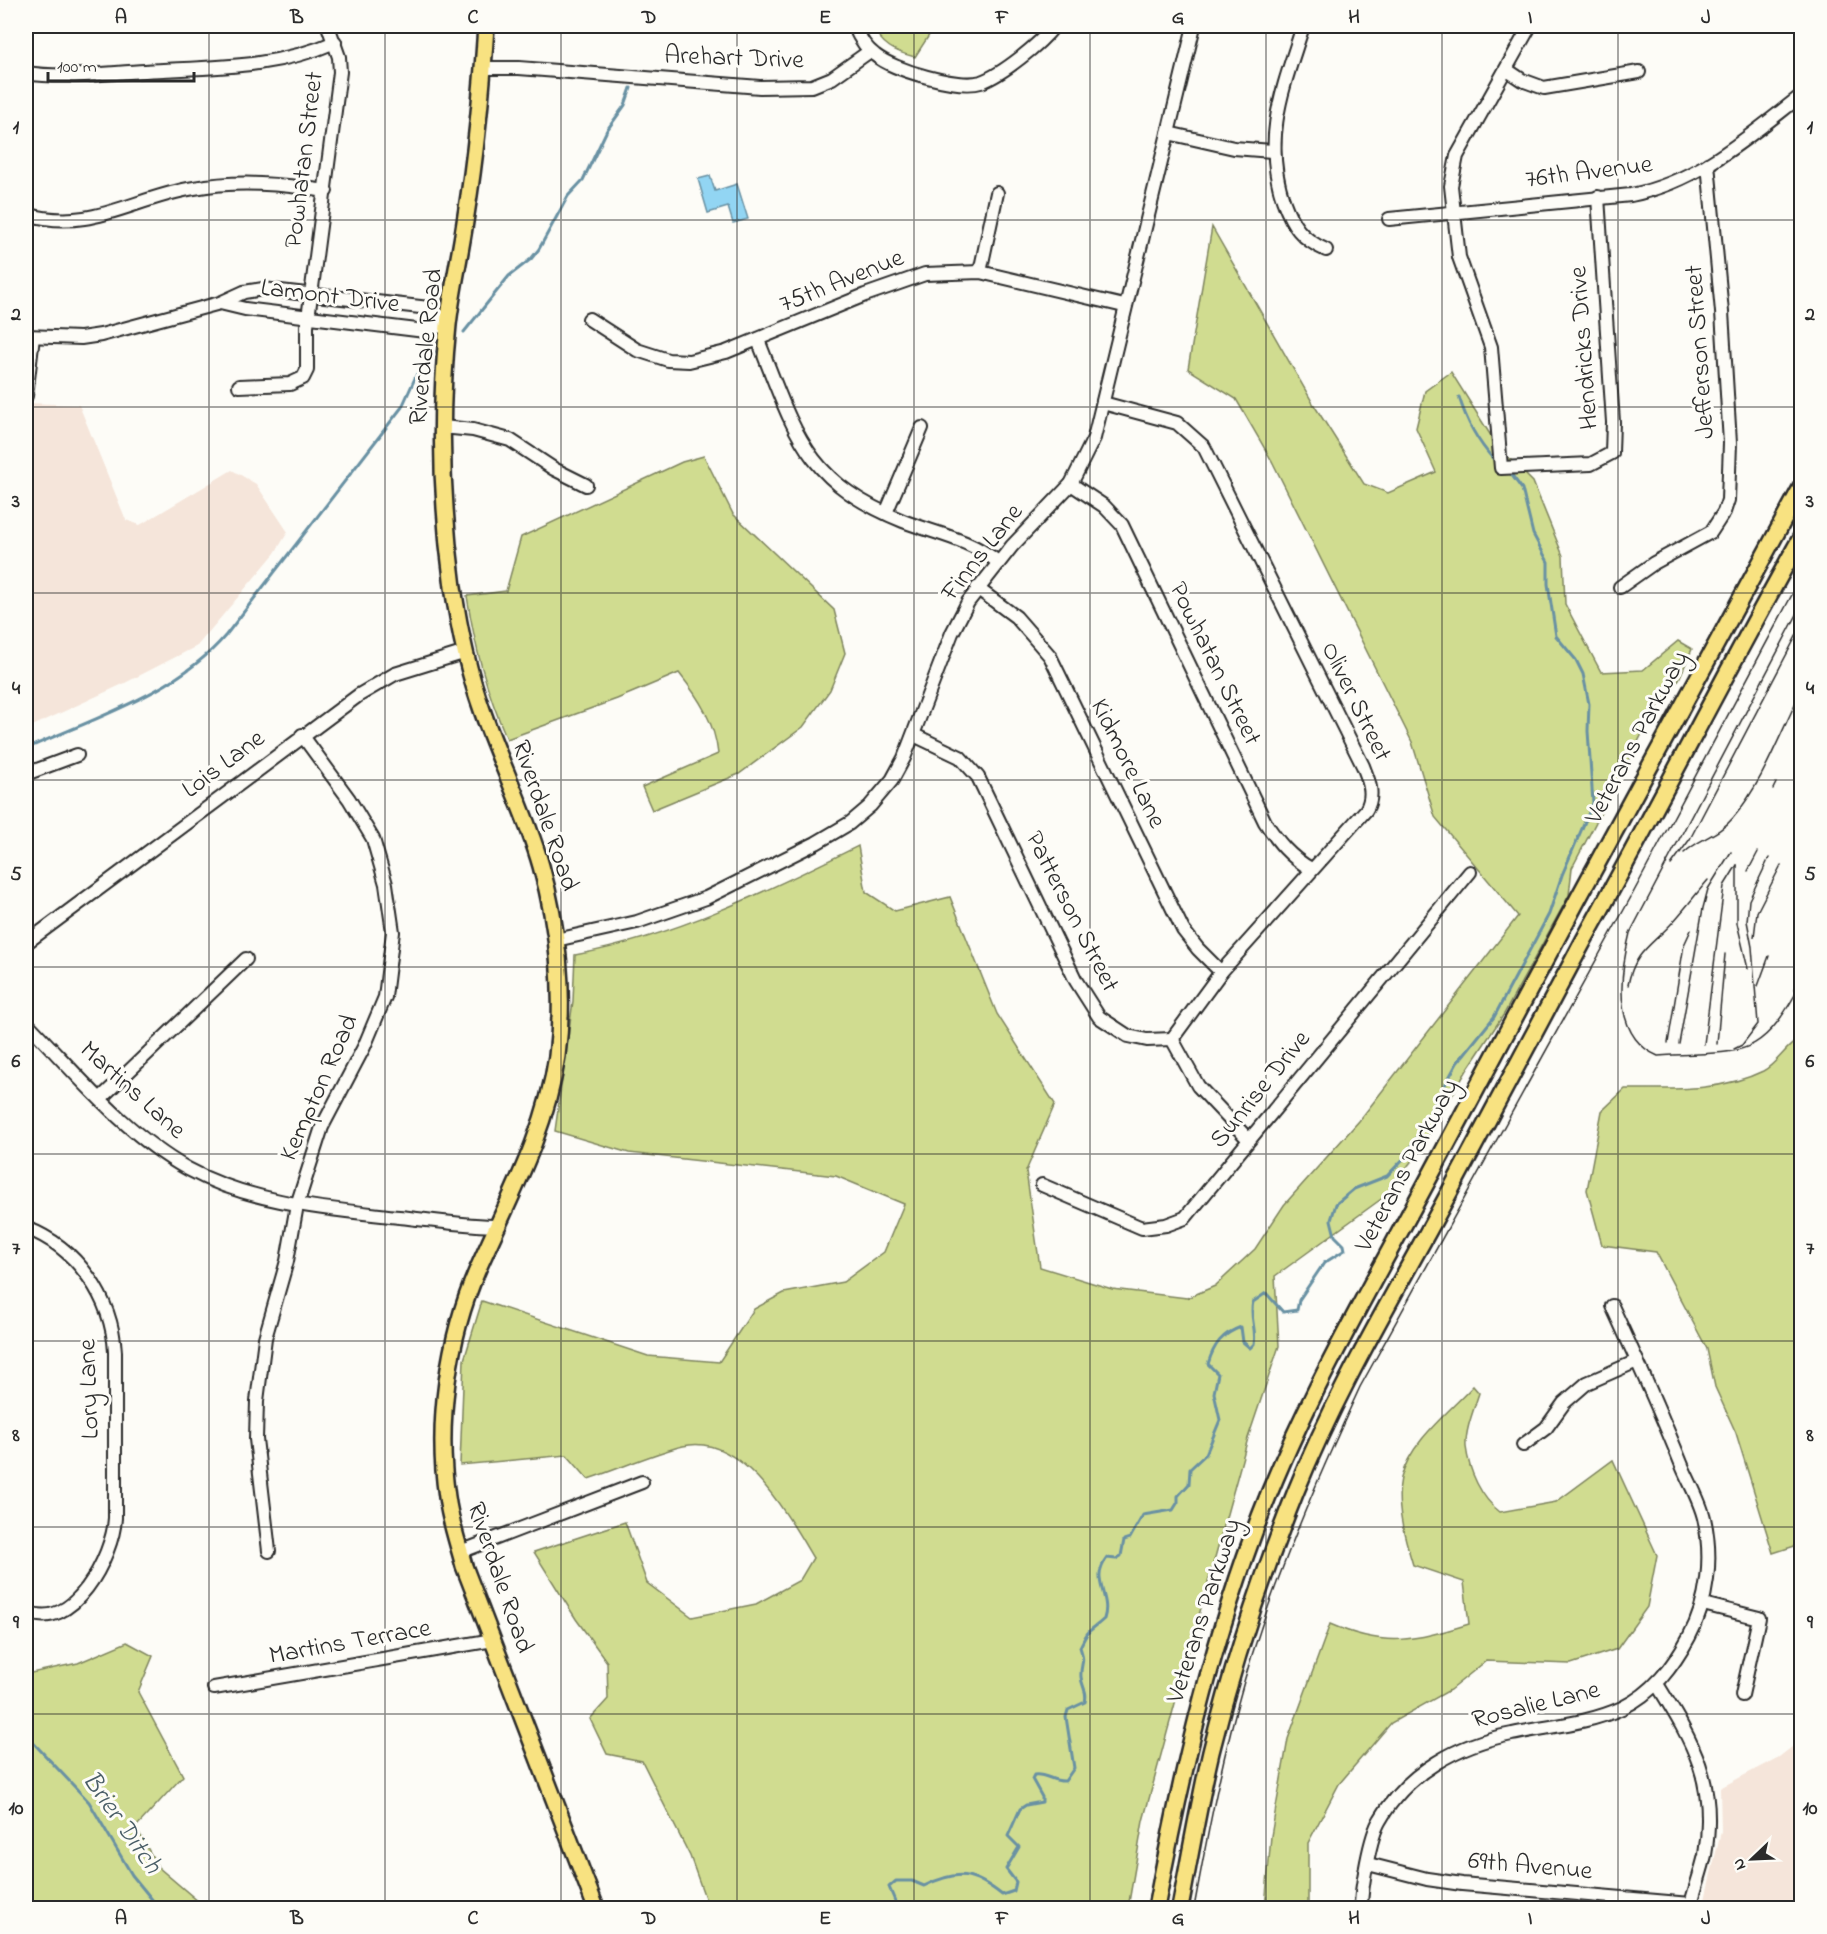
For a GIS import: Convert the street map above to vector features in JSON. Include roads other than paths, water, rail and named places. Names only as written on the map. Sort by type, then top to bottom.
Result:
[{"type":"main road","name":"Riverdale Road","points":[[486,26],[467,209],[448,323],[442,427],[447,536],[453,588],[466,652],[481,708],[542,868],[556,940],[559,998],[557,1058],[539,1131],[469,1293],[451,1364],[446,1402],[444,1476],[450,1515],[460,1552],[596,1908]]},
{"type":"main road","name":"Veterans Parkway","points":[[1156,1908],[1178,1790],[1212,1657],[1254,1533],[1304,1414],[1500,1044],[1802,486]]},
{"type":"main road","name":"Veterans Parkway","points":[[1180,1908],[1205,1776],[1235,1663],[1266,1570],[1309,1461],[1343,1388],[1411,1259],[1630,858],[1802,536]]},
{"type":"street","name":"Powhatan Street","points":[[239,386],[290,384],[303,378],[307,370],[308,316],[340,72],[335,42],[328,26]]},
{"type":"street","points":[[854,26],[870,51],[884,61],[909,71],[975,83],[990,78],[1006,67],[1043,38],[1054,26]]},
{"type":"street","name":"Finns Lane","points":[[556,940],[626,925],[689,905],[829,836],[850,823],[881,793],[897,771],[914,735],[952,633],[977,588],[998,562],[1071,484],[1094,438],[1124,306],[1194,26]]},
{"type":"street","points":[[1303,26],[1279,107],[1272,151],[1278,184],[1294,224],[1306,241],[1326,250]]},
{"type":"street","points":[[1453,211],[1451,186],[1457,156],[1530,26]]},
{"type":"street","points":[[26,73],[88,74],[246,65],[300,55],[335,42]]},
{"type":"street","name":"Arehart Drive","points":[[483,68],[519,68],[759,87],[812,86],[832,78],[870,51]]},
{"type":"street","points":[[1507,70],[1522,80],[1544,88],[1639,72]]},
{"type":"street","name":"76th Avenue","points":[[1389,219],[1631,195],[1669,186],[1708,165],[1802,95]]},
{"type":"street","points":[[1168,133],[1223,146],[1272,151]]},
{"type":"street","name":"Jefferson Street","points":[[1620,587],[1654,563],[1710,532],[1724,512],[1731,480],[1723,322],[1708,165]]},
{"type":"street","points":[[26,214],[62,221],[85,219],[172,192],[219,185],[272,183],[326,191]]},
{"type":"street","points":[[980,272],[998,193]]},
{"type":"street","name":"Hendricks Drive","points":[[1453,211],[1459,257],[1491,347],[1501,468],[1591,464],[1612,453],[1614,433],[1598,197]]},
{"type":"street","name":"75th Avenue","points":[[589,319],[627,346],[668,360],[689,361],[712,357],[902,281],[925,274],[980,272],[1124,306]]},
{"type":"street","name":"Lamont Drive","points":[[29,337],[101,335],[220,303],[244,292],[263,289],[429,308],[448,323]]},
{"type":"street","name":"Lamont Drive","points":[[220,303],[245,309],[425,331],[448,323]]},
{"type":"street","points":[[26,396],[29,337]]},
{"type":"street","points":[[758,340],[789,418],[811,458],[840,488],[886,513],[965,541],[998,562]]},
{"type":"street","name":"Oliver Street","points":[[1103,404],[1177,423],[1204,447],[1363,766],[1370,788],[1370,803],[1221,972],[1172,1039]]},
{"type":"street","points":[[442,427],[473,430],[510,440],[554,469],[586,485]]},
{"type":"street","points":[[886,513],[922,428]]},
{"type":"street","name":"Powhatan Street","points":[[1071,484],[1104,506],[1122,525],[1265,822],[1284,849],[1311,869]]},
{"type":"street","name":"Kidmore Lane","points":[[977,588],[1016,616],[1043,645],[1183,930],[1221,972]]},
{"type":"street","name":"Lois Lane","points":[[26,943],[302,735],[386,678],[466,652]]},
{"type":"street","name":"Kempton Road","points":[[269,1551],[260,1487],[256,1401],[265,1338],[287,1261],[297,1205],[322,1127],[364,1047],[385,997],[393,932],[386,884],[373,838],[349,799],[302,735]]},
{"type":"street","name":"Patterson Street","points":[[914,735],[960,757],[978,777],[1076,981],[1099,1017],[1128,1036],[1147,1040],[1172,1039]]},
{"type":"street","points":[[26,774],[77,755]]},
{"type":"street","name":"Sunrise Drive","points":[[1042,1185],[1135,1226],[1150,1228],[1166,1225],[1190,1213],[1248,1139],[1470,872]]},
{"type":"street","points":[[101,1098],[246,959]]},
{"type":"street","name":"Martins Lane","points":[[26,1022],[120,1118],[186,1168],[240,1190],[297,1205],[499,1226]]},
{"type":"street","points":[[1172,1039],[1198,1086],[1248,1139]]},
{"type":"street","name":"Lory Lane","points":[[26,1228],[50,1241],[83,1269],[103,1302],[114,1340],[114,1532],[105,1559],[93,1580],[72,1603],[55,1613],[41,1616],[26,1611]]},
{"type":"street","name":"Rosalie Lane","points":[[1361,1908],[1368,1864],[1379,1821],[1406,1787],[1434,1763],[1469,1745],[1510,1734],[1593,1719],[1623,1707],[1657,1684],[1677,1659],[1698,1620],[1703,1604],[1708,1555],[1704,1517],[1612,1306]]},
{"type":"street","points":[[1523,1445],[1546,1428],[1564,1403],[1587,1383],[1637,1361]]},
{"type":"street","points":[[460,1552],[642,1482]]},
{"type":"street","points":[[1703,1604],[1759,1618],[1742,1695]]},
{"type":"street","name":"Martins Terrace","points":[[214,1688],[493,1640]]},
{"type":"street","points":[[1657,1684],[1682,1724],[1703,1769],[1710,1812],[1704,1857],[1690,1906]]},
{"type":"street","name":"69th Avenue","points":[[1368,1864],[1427,1879],[1462,1884],[1690,1906]]},
{"type":"water","points":[[710,176],[715,191],[737,184],[748,219],[733,223],[728,207],[708,213],[698,179]]},
{"type":"waterway","points":[[464,332],[509,276],[531,259],[539,249],[568,196],[583,180],[607,130],[625,105],[631,88]]},
{"type":"waterway","points":[[26,749],[133,702],[184,673],[206,655],[226,635],[402,407],[420,367],[434,352]]},
{"type":"waterway","points":[[1459,397],[1473,431],[1495,461]]},
{"type":"waterway","points":[[898,1908],[889,1887],[896,1881],[912,1881],[924,1886],[956,1875],[974,1878],[1002,1895],[1014,1891],[1016,1882],[1006,1869],[1019,1847],[1008,1836],[1020,1809],[1026,1805],[1042,1802],[1042,1797],[1032,1779],[1034,1775],[1038,1775],[1065,1781],[1074,1768],[1066,1717],[1068,1710],[1085,1702],[1086,1695],[1081,1677],[1083,1660],[1080,1647],[1088,1633],[1104,1619],[1106,1610],[1100,1581],[1102,1566],[1107,1558],[1116,1559],[1121,1556],[1124,1540],[1130,1538],[1143,1515],[1173,1510],[1178,1502],[1178,1496],[1189,1484],[1190,1469],[1206,1454],[1220,1420],[1214,1393],[1218,1374],[1208,1364],[1213,1351],[1224,1337],[1241,1327],[1243,1342],[1250,1348],[1255,1339],[1253,1302],[1266,1293],[1283,1312],[1297,1310],[1299,1300],[1324,1263],[1345,1250],[1344,1245],[1335,1236],[1331,1220],[1336,1204],[1354,1189],[1387,1176],[1407,1155],[1457,1063],[1494,1017],[1549,914],[1562,875],[1593,803],[1588,731],[1589,704],[1583,674],[1576,660],[1556,636],[1548,584],[1548,562],[1533,534],[1522,489],[1511,474]]},
{"type":"waterway","name":"Brier Ditch","points":[[26,1735],[89,1802],[132,1875],[159,1908]]},
{"type":"tram line","points":[[1194,1908],[1216,1793],[1257,1640],[1269,1603],[1312,1494],[1360,1387],[1631,897],[1802,576]]},
{"type":"tram line","points":[[1802,605],[1630,933],[1622,984],[1623,1002],[1632,1034],[1643,1047],[1658,1056],[1729,1052],[1745,1048],[1760,1040],[1787,1008],[1802,982]]},
{"type":"tram line","points":[[1671,865],[1690,839],[1802,625]]},
{"type":"tram line","points":[[1684,853],[1727,824],[1743,805],[1768,761],[1797,700]]},
{"type":"tram line","points":[[1773,789],[1776,783]]},
{"type":"tram line","points":[[1679,1044],[1708,889],[1731,852]]},
{"type":"tram line","points":[[1748,871],[1758,852]]},
{"type":"tram line","points":[[1734,1049],[1742,1045],[1758,1024],[1752,947],[1747,921],[1749,900],[1769,858]]},
{"type":"tram line","points":[[1737,865],[1737,923],[1748,969]]},
{"type":"tram line","points":[[1704,1044],[1724,886],[1737,865]]},
{"type":"tram line","points":[[1754,937],[1757,912],[1781,865]]},
{"type":"tram line","points":[[1628,985],[1639,957],[1677,918],[1708,880]]},
{"type":"tram line","points":[[1668,1043],[1684,945],[1691,930]]},
{"type":"tram line","points":[[1717,1044],[1725,954]]},
{"type":"tram line","points":[[1758,986],[1769,956]]},
{"type":"tram line","points":[[1794,989],[1802,968]]}]
